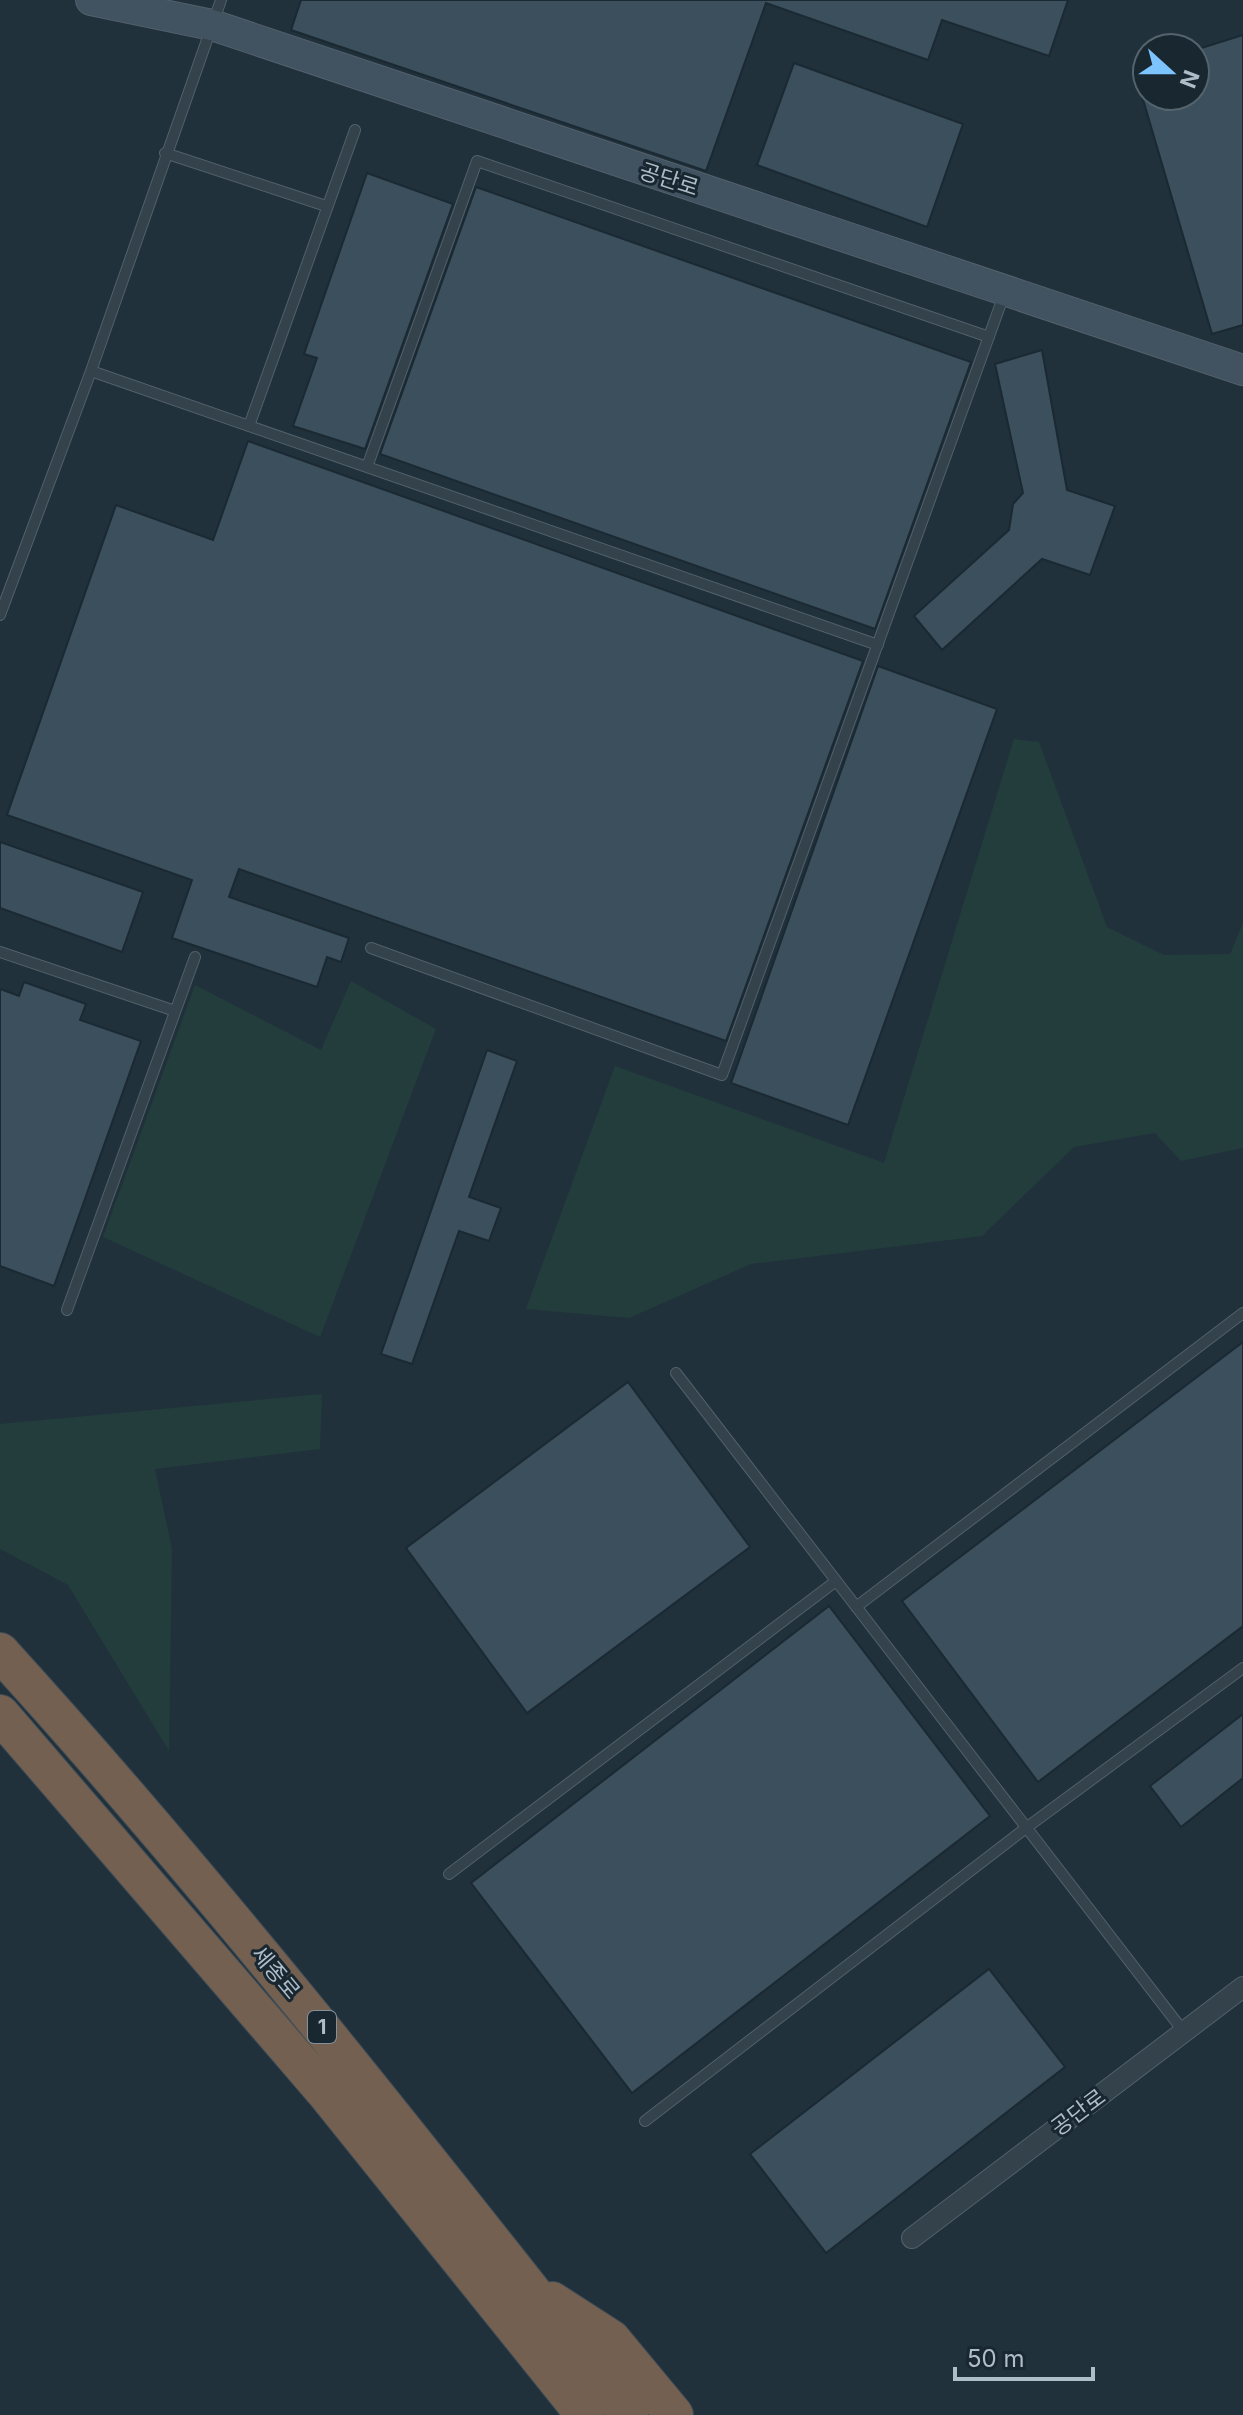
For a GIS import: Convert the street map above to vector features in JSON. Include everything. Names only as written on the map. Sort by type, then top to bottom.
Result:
[{"type":"highway","name":"세종로","points":[[0,1652],[119,1783],[348,2058],[629,2415]]},
{"type":"highway","name":"세종로","points":[[0,1714],[327,2094],[585,2415]]},
{"type":"highway","points":[[523,2281],[611,2339],[674,2415]]},
{"type":"street","name":"공단로","points":[[91,0],[216,12],[1005,290],[1243,370]]},
{"type":"street","name":"공단로","points":[[912,2238],[1243,1987]]},
{"type":"lane","points":[[0,615],[91,371],[216,12]]},
{"type":"lane","points":[[249,426],[355,130]]},
{"type":"lane","points":[[165,153],[326,206]]},
{"type":"lane","points":[[367,467],[477,161],[989,337]]},
{"type":"lane","points":[[371,948],[722,1075],[1005,290]]},
{"type":"lane","points":[[91,371],[878,645]]},
{"type":"lane","points":[[0,952],[175,1011]]},
{"type":"lane","points":[[67,1310],[195,957]]},
{"type":"lane","points":[[856,1607],[1243,1313]]},
{"type":"lane","points":[[676,1373],[1184,2032]]},
{"type":"lane","points":[[449,1874],[836,1581]]},
{"type":"lane","points":[[645,2121],[1026,1828],[1243,1668]]},
{"type":"green space","points":[[1014,739],[1039,742],[1107,927],[1164,955],[1230,954],[1243,923],[1243,1148],[1181,1161],[1155,1133],[1074,1147],[982,1236],[751,1264],[629,1318],[526,1309],[615,1066],[884,1163]]},
{"type":"green space","points":[[351,981],[436,1029],[320,1337],[103,1237],[195,985],[321,1050]]},
{"type":"green space","points":[[322,1394],[320,1449],[155,1469],[172,1549],[169,1751],[68,1585],[0,1549],[0,1424]]},
{"type":"building","points":[[301,0],[1068,0],[1049,56],[942,20],[928,60],[766,3],[706,171],[291,30]]},
{"type":"building","points":[[1243,35],[1243,325],[1212,334],[1147,112],[1211,112],[1211,45]]},
{"type":"building","points":[[794,63],[963,124],[927,227],[757,165]]},
{"type":"building","points":[[367,173],[453,204],[365,449],[293,426],[317,358],[304,354]]},
{"type":"building","points":[[476,187],[971,362],[875,629],[380,454]]},
{"type":"building","points":[[1042,350],[1067,490],[1115,506],[1090,575],[1042,559],[942,650],[914,616],[1009,530],[1013,504],[1023,493],[995,364]]},
{"type":"building","points":[[248,441],[863,661],[726,1041],[239,869],[229,897],[349,938],[341,962],[327,957],[317,987],[172,938],[192,880],[7,815],[116,505],[213,540]]},
{"type":"building","points":[[878,666],[997,709],[848,1125],[731,1083]]},
{"type":"building","points":[[0,842],[143,892],[122,952],[0,908]]},
{"type":"building","points":[[24,982],[86,1004],[80,1020],[141,1041],[54,1286],[0,1266],[0,989],[19,996]]},
{"type":"building","points":[[487,1050],[517,1061],[469,1197],[501,1208],[489,1241],[459,1231],[412,1364],[381,1354]]},
{"type":"building","points":[[1243,1342],[1243,1626],[1038,1782],[902,1601]]},
{"type":"building","points":[[628,1382],[750,1547],[527,1713],[406,1548]]},
{"type":"building","points":[[829,1606],[990,1816],[632,2093],[471,1883]]},
{"type":"building","points":[[1243,1714],[1243,1778],[1181,1827],[1150,1786]]},
{"type":"building","points":[[989,1969],[1065,2067],[826,2253],[750,2154]]}]
